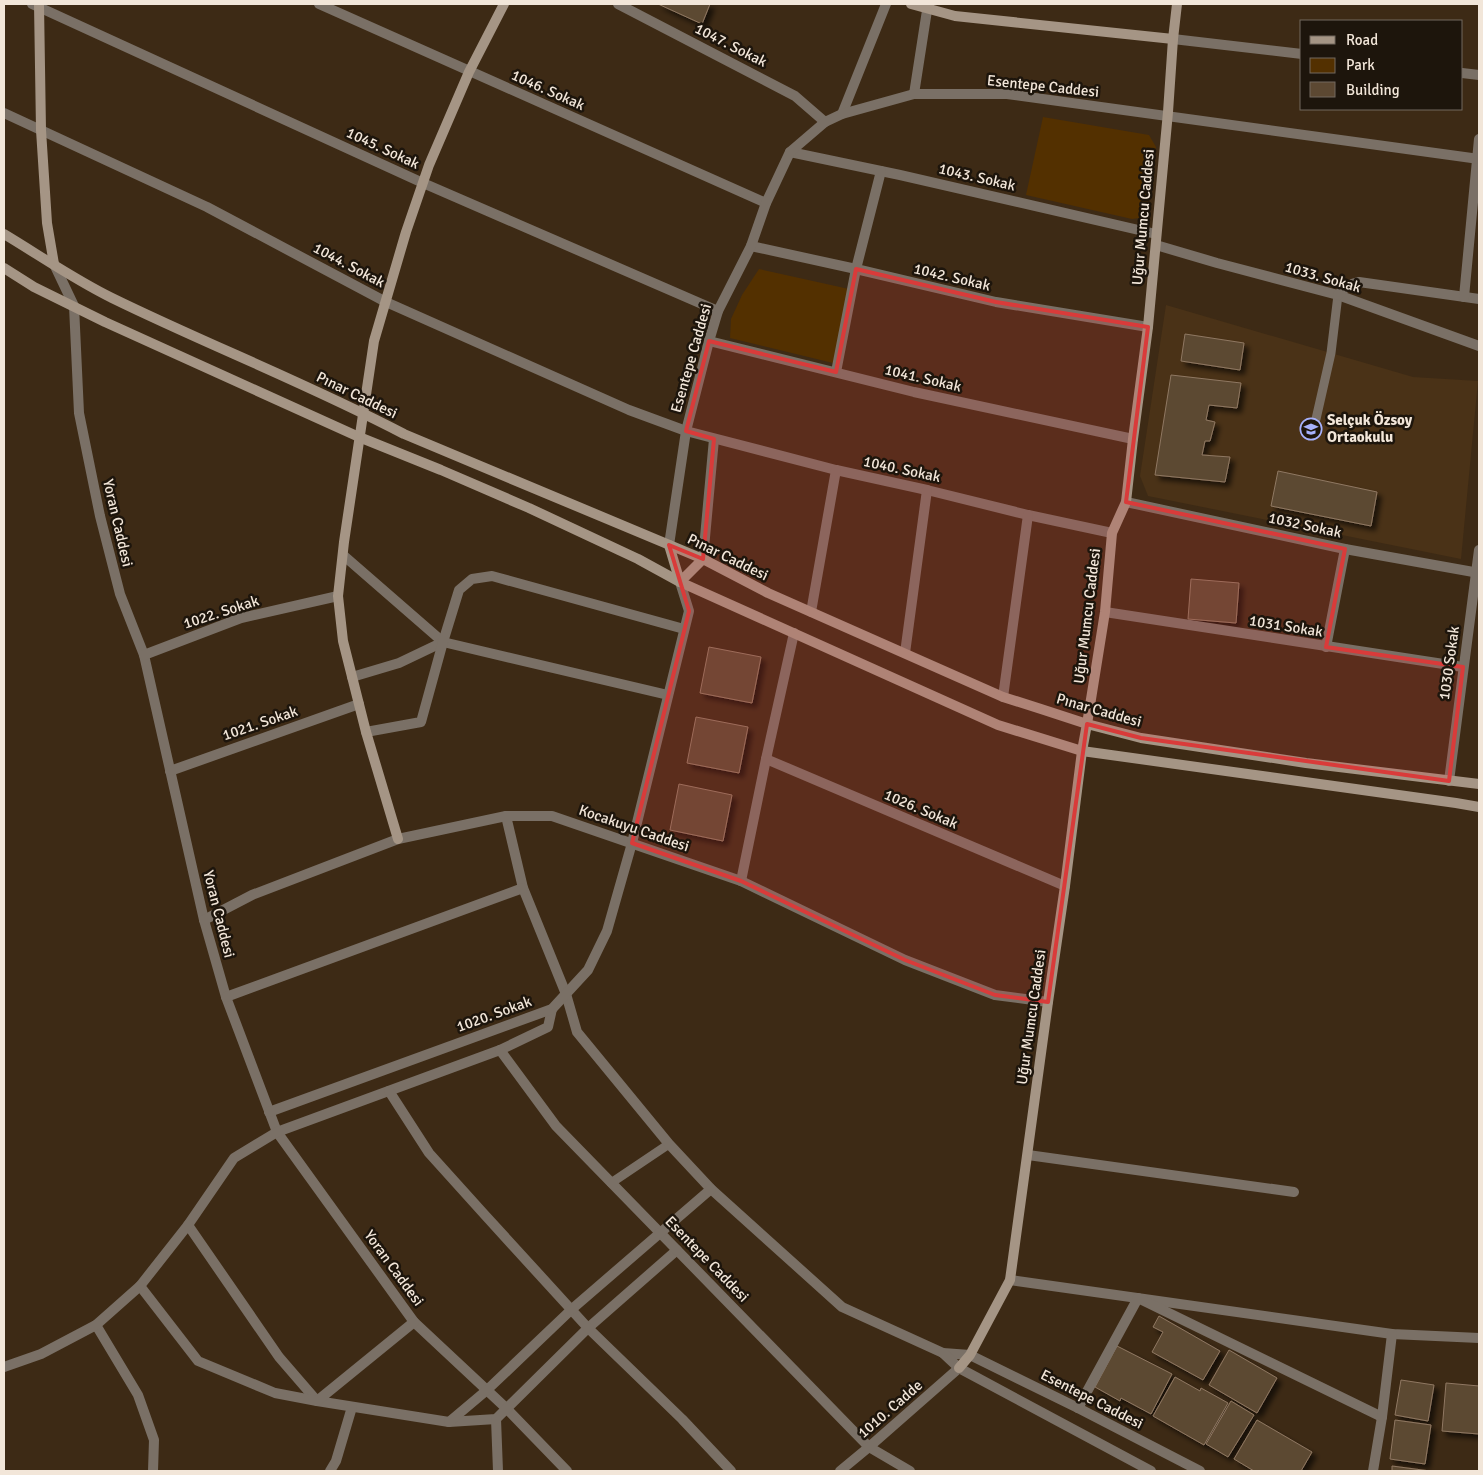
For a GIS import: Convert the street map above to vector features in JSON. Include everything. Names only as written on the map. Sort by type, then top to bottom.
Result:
[{"type":"main road","points":[[398,839],[366,732],[343,641],[338,596],[343,555],[374,341],[406,232],[429,165],[469,72],[504,4]]},
{"type":"main road","points":[[911,4],[928,6],[955,16],[1173,38]]},
{"type":"main road","name":"Uğur Mumcu Caddesi","points":[[959,1368],[970,1355],[1010,1280],[1082,751],[1105,612],[1112,533],[1126,502],[1148,327],[1177,4]]},
{"type":"main road","points":[[36,5],[47,223],[54,264]]},
{"type":"main road","name":"Pınar Caddesi","points":[[4,234],[109,297],[363,412],[404,434],[703,559],[768,593],[1003,696],[1087,724],[1151,740],[1306,763],[1479,784]]},
{"type":"main road","points":[[4,268],[34,287],[114,326],[360,437],[529,508],[638,559],[680,582],[998,725],[1082,751],[1479,807]]},
{"type":"main road","points":[[669,545],[680,582]]},
{"type":"main road","points":[[680,582],[703,559]]},
{"type":"street","name":"1046. Sokak","points":[[319,4],[766,203]]},
{"type":"street","name":"1047. Sokak","points":[[618,4],[795,96],[824,122]]},
{"type":"street","points":[[842,114],[886,4]]},
{"type":"street","name":"1045. Sokak","points":[[36,5],[423,183],[718,311]]},
{"type":"street","points":[[914,94],[928,6]]},
{"type":"street","points":[[1173,38],[1300,54]]},
{"type":"street","points":[[1463,73],[1479,75]]},
{"type":"street","name":"Esentepe Caddesi","points":[[669,545],[686,431],[708,341],[718,311],[751,246],[766,203],[790,152],[824,122],[842,114],[914,94],[1007,94],[1478,159]]},
{"type":"street","name":"1044. Sokak","points":[[4,113],[207,207],[386,302],[629,410],[686,431]]},
{"type":"street","points":[[1464,297],[1479,139]]},
{"type":"street","name":"1043. Sokak","points":[[790,152],[882,171],[1156,239]]},
{"type":"street","points":[[836,372],[856,269],[882,171]]},
{"type":"street","name":"1033. Sokak","points":[[1156,239],[1218,263],[1338,295],[1479,346]]},
{"type":"street","name":"1042. Sokak","points":[[751,246],[996,302],[1148,327]]},
{"type":"street","name":"Yoran Caddesi","points":[[54,264],[74,306],[80,413],[100,516],[120,594],[144,656],[204,920],[226,996],[277,1132],[414,1322],[506,1408],[567,1471]]},
{"type":"street","points":[[1338,295],[1349,285],[1359,282],[1479,299]]},
{"type":"street","name":"1041. Sokak","points":[[708,341],[924,394],[1133,438]]},
{"type":"street","name":"1040. Sokak","points":[[686,431],[836,470],[1112,533]]},
{"type":"street","points":[[703,559],[714,439]]},
{"type":"street","points":[[811,612],[836,470]]},
{"type":"street","points":[[905,653],[927,490]]},
{"type":"street","name":"1032 Sokak","points":[[1126,502],[1346,549],[1478,573]]},
{"type":"street","points":[[1003,696],[1028,515]]},
{"type":"street","points":[[1326,647],[1346,549]]},
{"type":"street","name":"1030 Sokak","points":[[1449,781],[1463,667],[1478,573],[1479,550]]},
{"type":"street","points":[[343,555],[443,642],[668,696]]},
{"type":"street","points":[[366,732],[421,722],[459,590],[472,580],[492,576],[684,628]]},
{"type":"street","points":[[552,1009],[588,970],[607,931],[632,844],[689,611],[680,582]]},
{"type":"street","name":"1022. Sokak","points":[[144,656],[241,618],[338,596]]},
{"type":"street","name":"1031 Sokak","points":[[1105,612],[1463,667]]},
{"type":"street","points":[[741,881],[794,633]]},
{"type":"street","points":[[352,677],[398,663],[443,642]]},
{"type":"street","name":"1021. Sokak","points":[[170,771],[359,704]]},
{"type":"street","name":"1026. Sokak","points":[[766,759],[1065,886]]},
{"type":"street","points":[[506,816],[523,888],[566,994],[578,1032],[669,1144],[711,1189],[842,1306],[943,1353],[959,1368],[1151,1471]]},
{"type":"street","name":"Kocakuyu Caddesi","points":[[204,920],[252,895],[398,839],[506,816],[552,816],[741,881],[905,960],[995,995],[1048,1002]]},
{"type":"street","points":[[226,996],[523,888]]},
{"type":"street","name":"1020. Sokak","points":[[4,1367],[41,1354],[96,1325],[140,1286],[188,1225],[234,1158],[277,1132],[500,1050],[548,1027],[552,1009]]},
{"type":"street","name":"1020. Sokak","points":[[269,1112],[552,1009]]},
{"type":"street","name":"Esentepe Caddesi","points":[[500,1050],[556,1126],[869,1447],[910,1471]]},
{"type":"street","points":[[389,1091],[429,1153],[588,1328],[682,1419],[731,1471]]},
{"type":"street","points":[[1028,1155],[1294,1192]]},
{"type":"street","points":[[449,1422],[487,1390],[572,1309],[711,1189]]},
{"type":"street","points":[[188,1225],[279,1358],[317,1401]]},
{"type":"street","points":[[140,1286],[198,1361],[275,1393],[352,1408],[449,1422],[496,1419],[588,1328],[677,1250]]},
{"type":"street","points":[[1010,1280],[1392,1334],[1479,1338]]},
{"type":"street","points":[[1078,1408],[1138,1298]]},
{"type":"street","points":[[1138,1298],[1382,1417]]},
{"type":"street","points":[[317,1401],[414,1322]]},
{"type":"street","points":[[96,1325],[138,1395],[154,1440],[153,1471]]},
{"type":"street","points":[[1373,1471],[1392,1334]]},
{"type":"street","points":[[943,1353],[970,1355]]},
{"type":"street","name":"Esentepe Caddesi","points":[[970,1355],[1200,1471]]},
{"type":"street","name":"1010. Cadde","points":[[840,1471],[959,1368]]},
{"type":"street","points":[[330,1471],[336,1461],[352,1408]]},
{"type":"street","points":[[496,1419],[498,1471]]},
{"type":"lane","points":[[1316,419],[1331,353],[1338,295]]},
{"type":"lane","points":[[612,1183],[669,1144]]},
{"type":"highlighted area","points":[[856,269],[996,302],[1148,327],[1126,502],[1345,549],[1326,647],[1463,667],[1449,781],[1141,738],[1087,724],[1048,1002],[995,995],[905,960],[741,881],[632,843],[689,611],[669,545],[703,559],[714,439],[686,431],[709,341],[836,372]]},
{"type":"shaded area","name":"Selçuk Özsoy Ortaokulu","points":[[1166,305],[1413,377],[1478,381],[1461,559],[1148,496],[1140,476]]},
{"type":"green space","points":[[1043,117],[1149,135],[1156,147],[1146,217],[1132,219],[1026,195]]},
{"type":"green space","points":[[759,269],[849,289],[833,363],[730,338],[731,319],[742,295]]},
{"type":"building","points":[[658,4],[710,4],[702,24]]},
{"type":"building","points":[[1185,334],[1244,343],[1240,370],[1181,361]]},
{"type":"building","points":[[1171,375],[1241,383],[1237,408],[1209,405],[1206,420],[1215,422],[1210,441],[1205,441],[1202,455],[1230,457],[1225,482],[1155,475]]},
{"type":"building","points":[[1278,471],[1377,492],[1371,526],[1271,506]]},
{"type":"building","points":[[1191,579],[1239,583],[1236,623],[1188,619]]},
{"type":"building","points":[[709,647],[761,657],[752,703],[700,693]]},
{"type":"building","points":[[696,717],[748,727],[739,773],[687,763]]},
{"type":"building","points":[[679,784],[732,795],[723,841],[670,830]]},
{"type":"building","points":[[1159,1316],[1220,1351],[1203,1380],[1152,1352],[1163,1332],[1153,1327]]},
{"type":"building","points":[[1117,1346],[1172,1374],[1151,1414],[1121,1398],[1120,1401],[1095,1387]]},
{"type":"building","points":[[1229,1350],[1277,1378],[1257,1413],[1209,1385]]},
{"type":"building","points":[[1175,1377],[1200,1391],[1201,1388],[1228,1403],[1204,1445],[1153,1416]]},
{"type":"building","points":[[1401,1380],[1434,1385],[1428,1421],[1395,1415]]},
{"type":"building","points":[[1446,1383],[1479,1386],[1479,1434],[1442,1431]]},
{"type":"building","points":[[1231,1401],[1254,1415],[1228,1457],[1206,1444]]},
{"type":"building","points":[[1257,1420],[1312,1452],[1301,1471],[1254,1471],[1234,1459]]},
{"type":"building","points":[[1395,1420],[1431,1425],[1425,1464],[1390,1459]]},
{"type":"building","points":[[1392,1466],[1430,1471],[1392,1471]]},
{"type":"place","name":"Selçuk Özsoy Ortaokulu","points":[[1311,429]]}]
